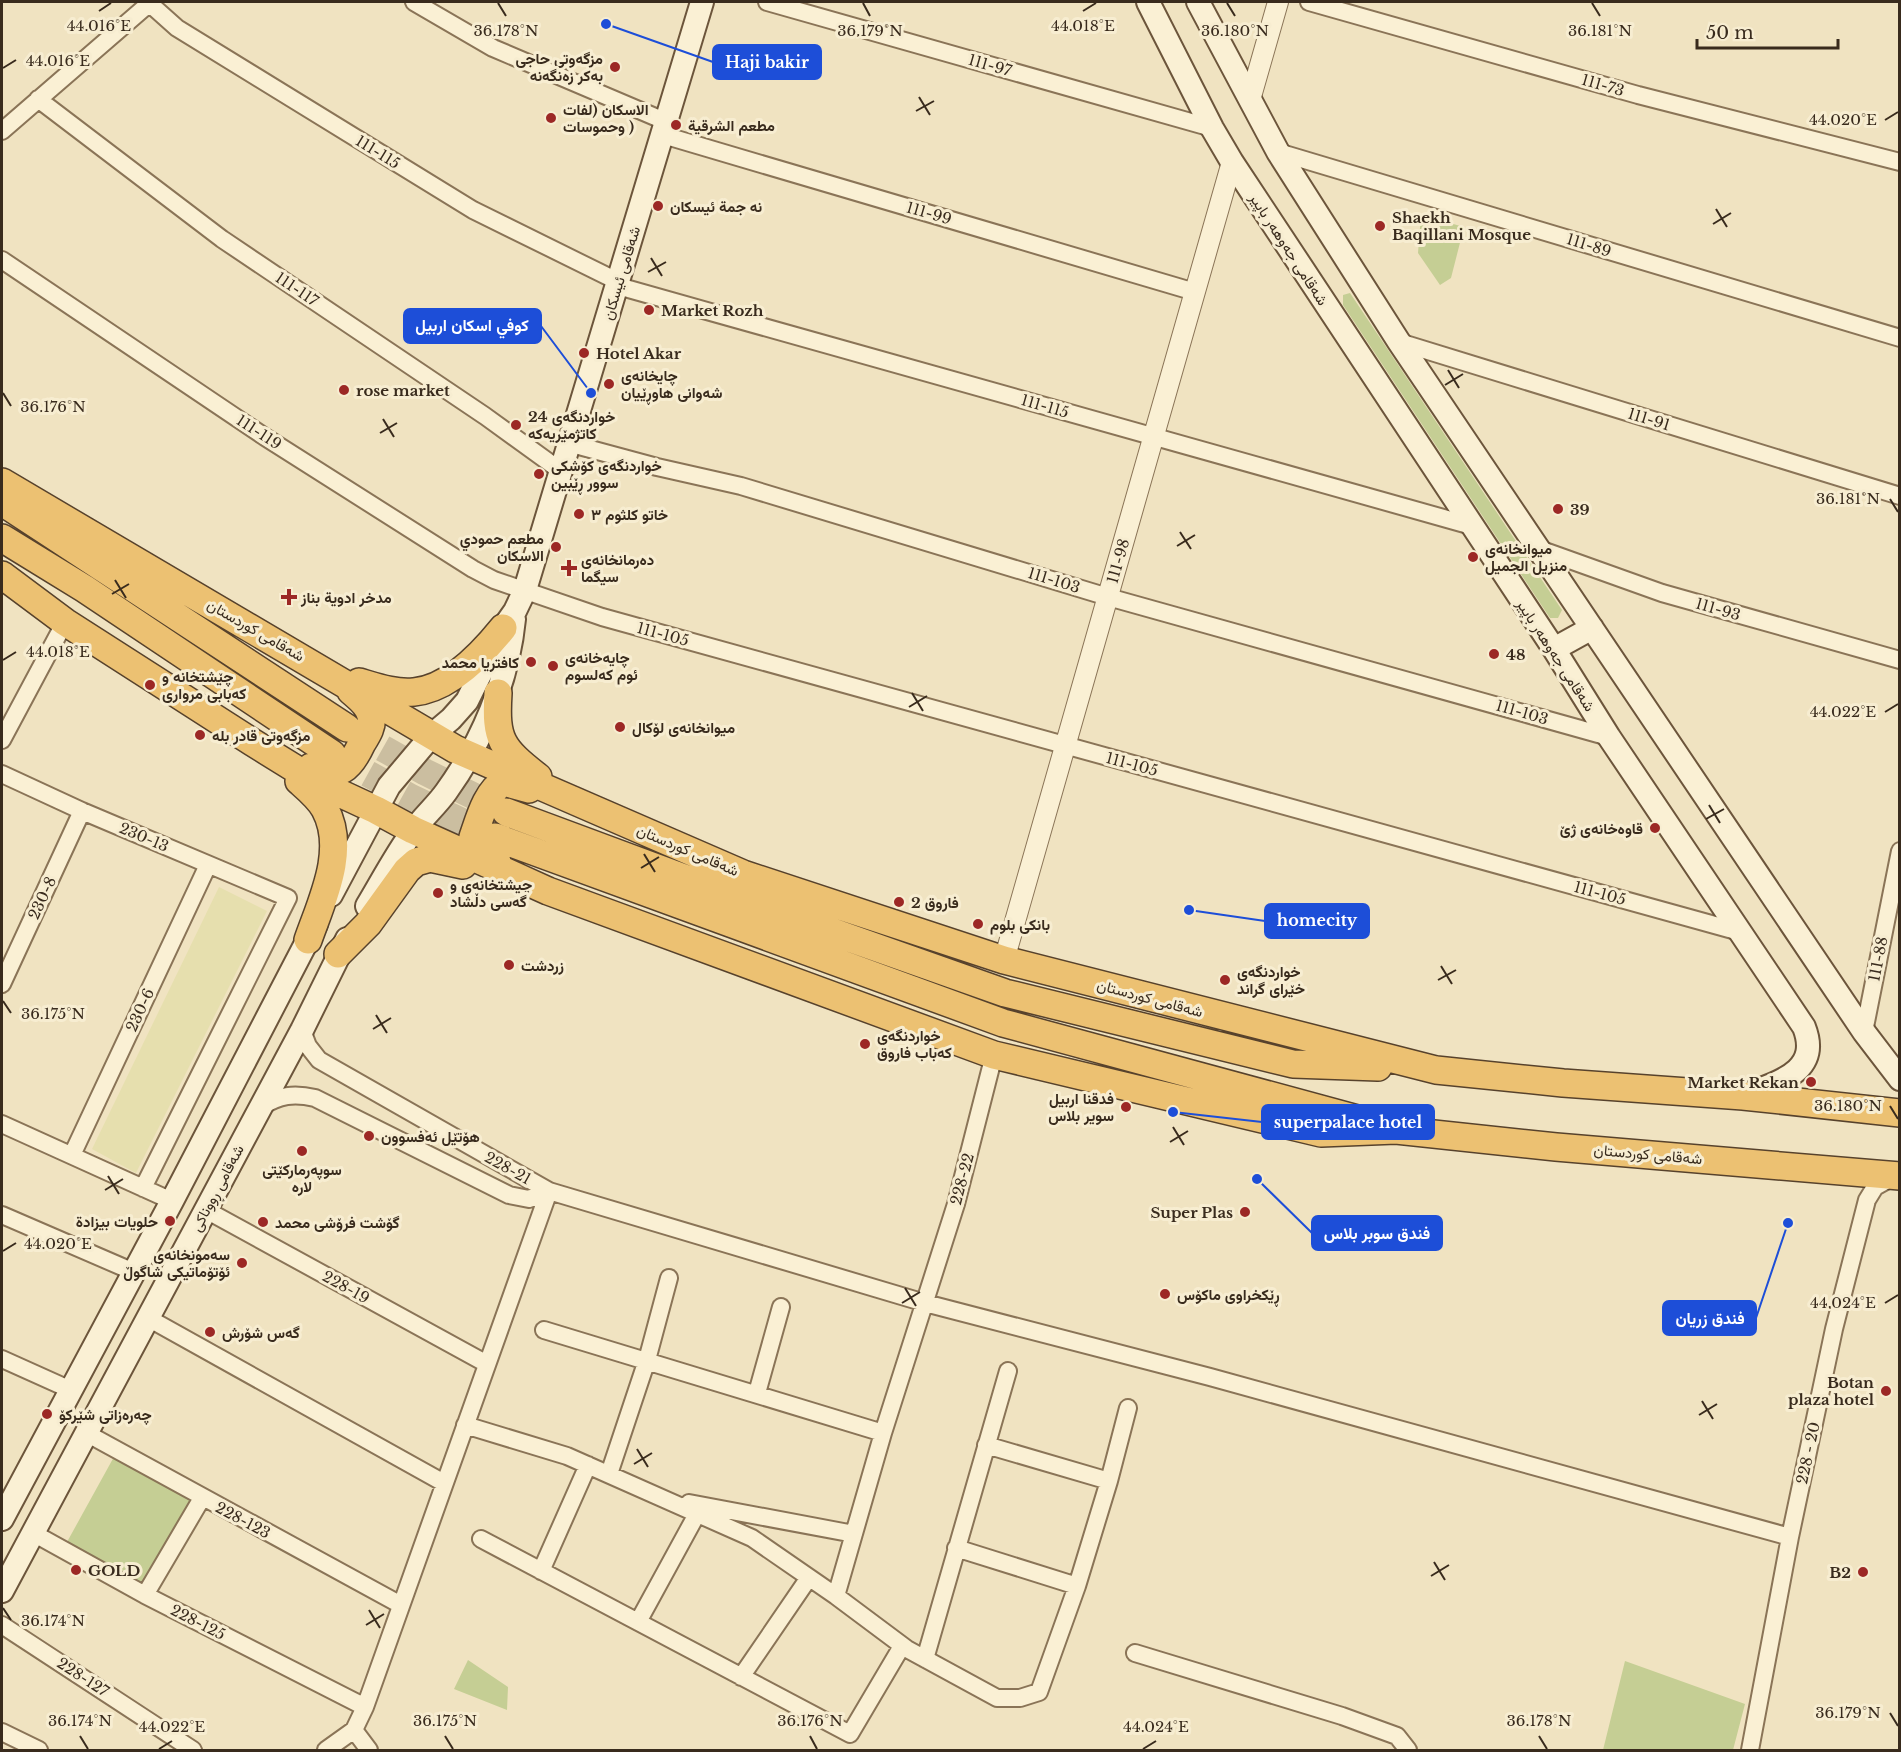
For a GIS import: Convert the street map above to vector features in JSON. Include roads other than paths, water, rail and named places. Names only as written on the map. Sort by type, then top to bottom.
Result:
[{"type":"highway","name":"شەقامی کوردستان","points":[[2,482],[470,756],[743,874],[1004,960],[1436,1070]]},
{"type":"highway","name":"شەقامی کوردستان","points":[[2,502],[347,728]]},
{"type":"highway","points":[[2,538],[85,589],[332,754]]},
{"type":"highway","name":"شەقامی کوردستان","points":[[2,575],[65,622],[252,742],[320,784],[413,830],[548,891],[994,1055],[1321,1133],[1396,1130],[1556,1147],[1899,1176]]},
{"type":"highway","points":[[329,673],[382,688],[412,692],[424,690],[473,661],[509,619]]},
{"type":"highway","points":[[220,722],[320,771],[330,773],[342,770],[354,760],[370,728],[371,717],[363,701],[329,673]]},
{"type":"highway","points":[[498,693],[496,723],[500,736],[513,757],[566,796]]},
{"type":"highway","points":[[252,742],[312,793],[324,807],[331,823],[333,857],[328,880],[308,940]]},
{"type":"highway","points":[[548,891],[481,853],[477,848],[474,835],[490,795],[497,786],[504,782],[513,783],[621,820]]},
{"type":"highway","name":"شەقامی کوردستان","points":[[506,812],[759,906],[1005,993],[1293,1064],[1436,1070],[1563,1083],[1743,1096],[1899,1113]]},
{"type":"highway","name":"شەقامی کوردستان","points":[[495,837],[1003,1023],[1396,1130]]},
{"type":"highway","points":[[338,954],[368,924],[408,870],[423,859],[450,861],[548,891]]},
{"type":"main road","name":"شەقامی ئیسکان","points":[[376,810],[389,786],[402,769],[466,701],[525,590],[702,2]]},
{"type":"main road","name":"شەقامی جەوهەر باپیر","points":[[1148,2],[1212,128],[1232,162],[1554,649],[1609,737],[1804,1028],[1808,1042],[1803,1065],[1792,1076],[1743,1096]]},
{"type":"main road","points":[[1198,2],[1278,152],[1399,342],[1864,1032],[1899,1079]]},
{"type":"main road","name":"شەقامی ئیسکان","points":[[445,793],[470,756],[498,693],[512,643],[509,619]]},
{"type":"main road","points":[[1554,649],[1593,628]]},
{"type":"main road","name":"شەقامی ڕووناکی","points":[[2,1592],[261,1107],[338,954],[413,830],[445,793]]},
{"type":"main road","points":[[3,1513],[172,1201],[376,810]]},
{"type":"street","points":[[2,131],[150,2]]},
{"type":"street","name":"111-115","points":[[150,2],[177,28],[473,210],[618,284],[1472,526]]},
{"type":"street","name":"111-99","points":[[414,2],[493,48],[665,129],[1195,292]]},
{"type":"street","name":"111-97","points":[[767,2],[1212,128]]},
{"type":"street","points":[[1250,100],[1278,2]]},
{"type":"street","name":"111-73","points":[[1309,2],[1638,95],[1899,162]]},
{"type":"street","name":"111-117","points":[[39,99],[222,239],[485,416],[561,471]]},
{"type":"street","name":"111-89","points":[[1278,152],[1899,338]]},
{"type":"street","name":"111-98","points":[[1004,960],[1232,162]]},
{"type":"street","name":"111-119","points":[[2,260],[265,437],[473,569],[494,580],[525,590]]},
{"type":"street","name":"111-91","points":[[1399,342],[1899,496]]},
{"type":"street","name":"111-103","points":[[568,443],[657,467],[741,486],[1108,597],[1609,737]]},
{"type":"street","name":"111-93","points":[[1539,549],[1662,593],[1899,660]]},
{"type":"street","name":"111-105","points":[[525,590],[602,617],[1740,932]]},
{"type":"street","points":[[2,740],[65,622]]},
{"type":"street","name":"230-13","points":[[2,774],[82,811],[288,898],[143,1188]]},
{"type":"street","name":"230-8","points":[[2,984],[82,811]]},
{"type":"street","name":"111-88","points":[[1864,1032],[1899,851]]},
{"type":"street","name":"230-6","points":[[72,1155],[208,865]]},
{"type":"street","name":"228-21","points":[[302,1029],[311,1051],[319,1060],[549,1191]]},
{"type":"street","name":"228-22","points":[[836,1596],[883,1433],[956,1204],[994,1055]]},
{"type":"street","name":"228-21","points":[[261,1107],[282,1096],[296,1095],[315,1098],[509,1195],[529,1199],[549,1191]]},
{"type":"street","points":[[2,1124],[172,1201]]},
{"type":"street","name":"228 - 20","points":[[1750,1750],[1790,1537],[1834,1329],[1864,1211],[1867,1200],[1875,1187],[1888,1179],[1899,1176]]},
{"type":"street","points":[[326,1750],[354,1730],[366,1702],[549,1191],[926,1303],[1210,1377],[1790,1537]]},
{"type":"street","name":"228-19","points":[[206,1210],[487,1364]]},
{"type":"street","points":[[2,1215],[134,1272]]},
{"type":"street","points":[[609,1474],[646,1360],[669,1278]]},
{"type":"street","points":[[757,1393],[781,1308]]},
{"type":"street","points":[[148,1318],[444,1483]]},
{"type":"street","points":[[544,1330],[883,1433]]},
{"type":"street","points":[[2,1359],[71,1390]]},
{"type":"street","points":[[925,1659],[1008,1371]]},
{"type":"street","points":[[465,1425],[567,1456],[752,1538],[808,1579],[836,1596],[902,1646],[997,1698],[1020,1698],[1039,1692],[1077,1586],[1109,1481],[1128,1408]]},
{"type":"street","name":"228-123","points":[[86,1433],[400,1605]]},
{"type":"street","points":[[986,1445],[1109,1481]]},
{"type":"street","points":[[541,1571],[588,1465]]},
{"type":"street","points":[[145,1595],[202,1498]]},
{"type":"street","points":[[665,1500],[854,1534]]},
{"type":"street","points":[[638,1622],[697,1514]]},
{"type":"street","name":"228-125","points":[[33,1533],[145,1595],[366,1702]]},
{"type":"street","points":[[481,1539],[850,1734],[902,1646]]},
{"type":"street","points":[[956,1548],[1077,1586]]},
{"type":"street","points":[[741,1677],[808,1579]]},
{"type":"street","name":"228-127","points":[[2,1625],[193,1750]]},
{"type":"street","points":[[1135,1653],[1364,1724],[1396,1736],[1408,1750]]},
{"type":"street","points":[[354,1730],[369,1750]]},
{"type":"street","points":[[2,1732],[39,1750]]},
{"type":"tunnel","points":[[347,728],[425,772],[506,812]]},
{"type":"tunnel","points":[[332,754],[412,798],[495,837]]},
{"type":"place","name":"Haji bakir","points":[[606,24]]},
{"type":"place","name":"مزگەوتی حاجی بەکر زەنگەنە","points":[[615,67]]},
{"type":"place","name":"الاسكان (لفات وحموسات )","points":[[551,118]]},
{"type":"place","name":"مطعم الشرقية","points":[[676,125]]},
{"type":"place","name":"نه جمة ئيسكان","points":[[658,206]]},
{"type":"place","name":"Shaekh Baqillani Mosque","points":[[1380,226]]},
{"type":"place","name":"Market Rozh","points":[[649,310]]},
{"type":"place","name":"Hotel Akar","points":[[584,353]]},
{"type":"place","name":"چایخانەی شەوانی هاوڕێیان","points":[[609,384]]},
{"type":"place","name":"rose market","points":[[344,390]]},
{"type":"place","name":"كوفي اسكان اربيل","points":[[591,393]]},
{"type":"place","name":"خواردنگەی 24 کاتژمێریەکە","points":[[516,425]]},
{"type":"place","name":"خواردنگەی کۆشکی سوور ڕێبین","points":[[539,474]]},
{"type":"place","name":"39","points":[[1558,509]]},
{"type":"place","name":"خاتو کلثوم ٣","points":[[579,514]]},
{"type":"place","name":"مطعم حمودي الاسكان","points":[[556,547]]},
{"type":"place","name":"میوانخانەی منزیل الجمیل","points":[[1473,557]]},
{"type":"place","name":"دەرمانخانەی سیگما","points":[[569,568]]},
{"type":"place","name":"مدخر ادوية بناز","points":[[289,597]]},
{"type":"place","name":"48","points":[[1494,654]]},
{"type":"place","name":"کافتریا محمد","points":[[531,662]]},
{"type":"place","name":"چایەخانەی ئوم کەلسوم","points":[[553,666]]},
{"type":"place","name":"چێشتخانە و کەبابی مرواری","points":[[150,685]]},
{"type":"place","name":"میوانخانەی لۆکال","points":[[620,727]]},
{"type":"place","name":"مزگەوتی قادر بلە","points":[[200,735]]},
{"type":"place","name":"قاوەخانەی ژێ","points":[[1655,828]]},
{"type":"place","name":"چیشتخانەی و گەسی دڵشاد","points":[[438,893]]},
{"type":"place","name":"فاروق 2","points":[[899,902]]},
{"type":"place","name":"homecity","points":[[1189,910]]},
{"type":"place","name":"بانکی بلوم","points":[[978,924]]},
{"type":"place","name":"زردشت","points":[[509,965]]},
{"type":"place","name":"خواردنگەی خێرای گراند","points":[[1225,980]]},
{"type":"place","name":"خواردنگەی کەباب فاروق","points":[[865,1044]]},
{"type":"place","name":"Market Rekan","points":[[1811,1082]]},
{"type":"place","name":"فدقنا اربيل سوير بلاس","points":[[1126,1107]]},
{"type":"place","name":"superpalace hotel","points":[[1173,1112]]},
{"type":"place","name":"هۆتێل ئەفسوون","points":[[369,1136]]},
{"type":"place","name":"سوپەرمارکێتی لارە","points":[[302,1151]]},
{"type":"place","name":"فندق سوبر بلاس","points":[[1257,1179]]},
{"type":"place","name":"Super Plas","points":[[1245,1212]]},
{"type":"place","name":"حلويات بيزادة","points":[[170,1221]]},
{"type":"place","name":"گۆشت فرۆشی محمد","points":[[263,1222]]},
{"type":"place","name":"فندق زريان","points":[[1788,1223]]},
{"type":"place","name":"سەمونخانەی ئۆتۆماتیکی شاگوڵ","points":[[242,1263]]},
{"type":"place","name":"ڕێکخراوی ماکۆس","points":[[1165,1294]]},
{"type":"place","name":"گەس شۆرش","points":[[210,1332]]},
{"type":"place","name":"Botan plaza hotel","points":[[1886,1391]]},
{"type":"place","name":"چەرەزاتی شێرکۆ","points":[[47,1414]]},
{"type":"place","name":"GOLD","points":[[76,1570]]},
{"type":"place","name":"B2","points":[[1863,1572]]}]
